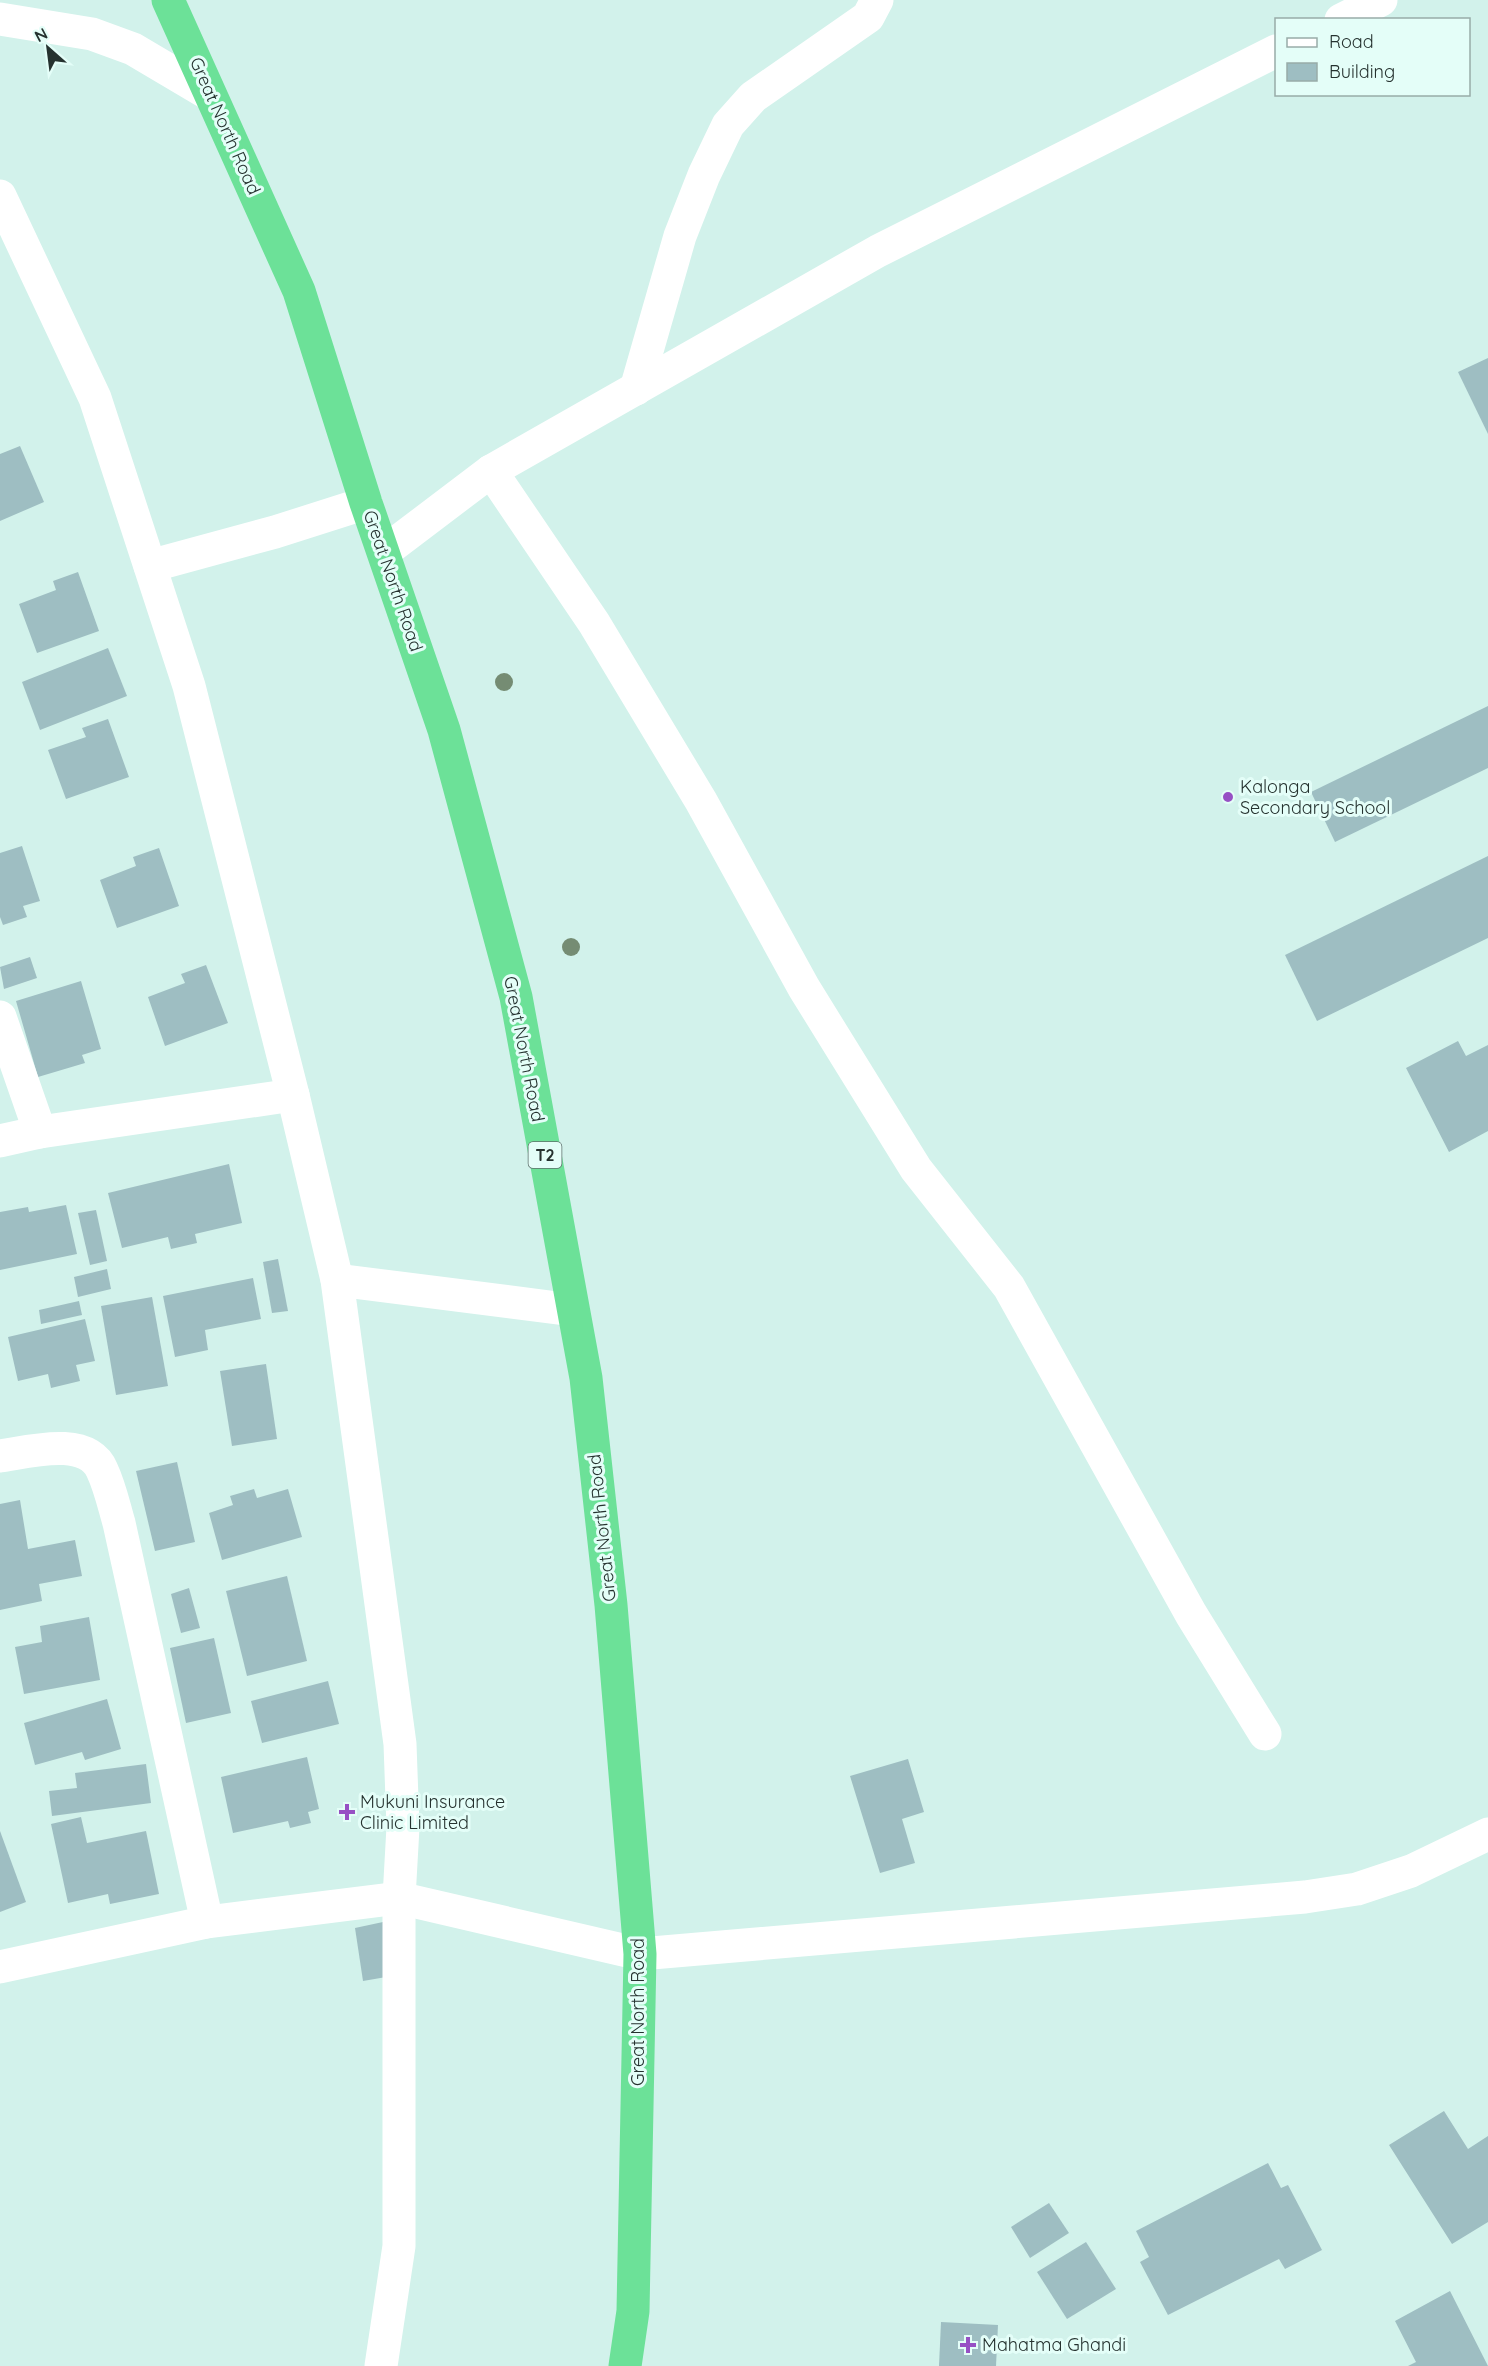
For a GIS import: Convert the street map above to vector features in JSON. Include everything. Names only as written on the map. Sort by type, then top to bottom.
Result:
[{"type":"highway","name":"Great North Road","points":[[168,0],[299,291],[366,503],[444,730],[516,997],[586,1378],[611,1605],[640,1954],[633,2311],[625,2366]]},
{"type":"street","points":[[636,389],[680,236],[704,175],[728,125],[753,97],[868,17],[877,0]]},
{"type":"street","points":[[1345,18],[1381,0]]},
{"type":"street","points":[[0,19],[92,34],[133,49],[209,94]]},
{"type":"street","points":[[384,552],[491,471],[878,251],[1275,52]]},
{"type":"street","points":[[0,196],[95,398],[189,686],[293,1095],[337,1280],[400,1744],[403,1827],[399,1898],[399,2246],[381,2366]]},
{"type":"street","points":[[491,471],[594,623],[701,801],[804,988],[916,1169],[1009,1287],[1191,1614],[1264,1734]]},
{"type":"street","points":[[150,566],[275,532],[366,503]]},
{"type":"street","points":[[0,1017],[40,1132]]},
{"type":"street","points":[[0,1141],[40,1132],[293,1095]]},
{"type":"street","points":[[337,1280],[573,1310]]},
{"type":"street","points":[[0,1456],[64,1447],[86,1454],[102,1467],[119,1523],[207,1922]]},
{"type":"street","points":[[0,1967],[207,1922],[399,1898],[640,1954],[1305,1898],[1357,1889],[1411,1871],[1488,1834]]},
{"type":"building","points":[[1488,358],[1488,434],[1458,372]]},
{"type":"building","points":[[20,446],[44,502],[0,521],[0,454]]},
{"type":"building","points":[[78,572],[99,631],[37,653],[19,604],[56,590],[53,581]]},
{"type":"building","points":[[108,648],[127,696],[40,730],[22,682]]},
{"type":"building","points":[[1488,706],[1488,768],[1335,842],[1311,792]]},
{"type":"building","points":[[108,719],[129,777],[66,799],[48,750],[86,737],[82,728]]},
{"type":"building","points":[[22,846],[40,901],[23,906],[27,917],[3,925],[0,917],[0,853]]},
{"type":"building","points":[[159,848],[179,906],[117,928],[100,880],[136,866],[133,857]]},
{"type":"building","points":[[1488,856],[1488,938],[1317,1021],[1285,955]]},
{"type":"building","points":[[30,957],[37,978],[4,989],[0,967]]},
{"type":"building","points":[[206,965],[228,1023],[165,1046],[148,997],[185,983],[181,974]]},
{"type":"building","points":[[81,981],[101,1049],[82,1055],[85,1063],[38,1077],[16,1001]]},
{"type":"building","points":[[1458,1041],[1466,1056],[1488,1045],[1488,1131],[1449,1152],[1406,1068]]},
{"type":"building","points":[[229,1164],[242,1223],[195,1234],[197,1243],[171,1249],[168,1237],[122,1248],[108,1193]]},
{"type":"building","points":[[66,1205],[77,1254],[0,1270],[0,1212],[28,1207],[29,1212]]},
{"type":"building","points":[[96,1210],[107,1261],[90,1265],[78,1213]]},
{"type":"building","points":[[278,1259],[288,1311],[272,1313],[263,1262]]},
{"type":"building","points":[[107,1269],[111,1289],[78,1297],[74,1277]]},
{"type":"building","points":[[253,1278],[261,1319],[205,1330],[208,1350],[175,1357],[163,1296]]},
{"type":"building","points":[[152,1297],[168,1386],[116,1395],[101,1306]]},
{"type":"building","points":[[79,1301],[82,1315],[41,1324],[39,1310]]},
{"type":"building","points":[[85,1319],[95,1361],[76,1365],[80,1381],[51,1388],[48,1374],[18,1381],[8,1337]]},
{"type":"building","points":[[266,1364],[277,1439],[232,1446],[220,1371]]},
{"type":"building","points":[[177,1462],[195,1542],[155,1551],[136,1471]]},
{"type":"building","points":[[254,1489],[257,1498],[288,1489],[302,1537],[222,1560],[209,1513],[233,1505],[230,1496]]},
{"type":"building","points":[[20,1500],[28,1549],[75,1540],[82,1576],[39,1584],[42,1601],[0,1610],[0,1504]]},
{"type":"building","points":[[287,1576],[307,1661],[247,1676],[226,1591]]},
{"type":"building","points":[[189,1588],[200,1628],[181,1633],[171,1594]]},
{"type":"building","points":[[89,1617],[100,1680],[24,1694],[15,1647],[42,1642],[40,1626]]},
{"type":"building","points":[[214,1638],[231,1713],[186,1723],[170,1648]]},
{"type":"building","points":[[328,1681],[339,1724],[262,1743],[251,1701]]},
{"type":"building","points":[[107,1699],[121,1749],[85,1760],[82,1752],[35,1765],[24,1723]]},
{"type":"building","points":[[307,1757],[319,1809],[308,1812],[311,1823],[290,1828],[288,1821],[233,1833],[221,1777]]},
{"type":"building","points":[[908,1759],[924,1812],[902,1819],[915,1863],[880,1873],[850,1776]]},
{"type":"building","points":[[146,1764],[151,1803],[52,1816],[49,1791],[77,1788],[75,1773]]},
{"type":"building","points":[[81,1817],[87,1843],[146,1831],[159,1894],[110,1904],[108,1894],[68,1903],[51,1824]]},
{"type":"building","points":[[0,1831],[26,1902],[0,1912]]},
{"type":"building","points":[[383,1922],[392,1976],[363,1981],[355,1928]]},
{"type":"building","points":[[1444,2111],[1468,2149],[1488,2136],[1488,2222],[1452,2244],[1389,2145]]},
{"type":"building","points":[[1268,2163],[1281,2188],[1288,2185],[1322,2250],[1285,2269],[1279,2259],[1168,2315],[1140,2262],[1149,2257],[1136,2231]]},
{"type":"building","points":[[1049,2203],[1069,2233],[1030,2258],[1011,2227]]},
{"type":"building","points":[[1086,2242],[1116,2289],[1067,2319],[1037,2272]]},
{"type":"building","points":[[1450,2291],[1488,2366],[1408,2366],[1416,2362],[1395,2321]]},
{"type":"building","name":"Mahatma Ghandi","points":[[941,2322],[998,2325],[996,2366],[939,2366]]},
{"type":"place","name":"Kalonga Secondary School","points":[[1228,797]]},
{"type":"place","name":"Mukuni Insurance Clinic Limited","points":[[347,1812]]},
{"type":"place","name":"Mahatma Ghandi","points":[[968,2345]]}]
